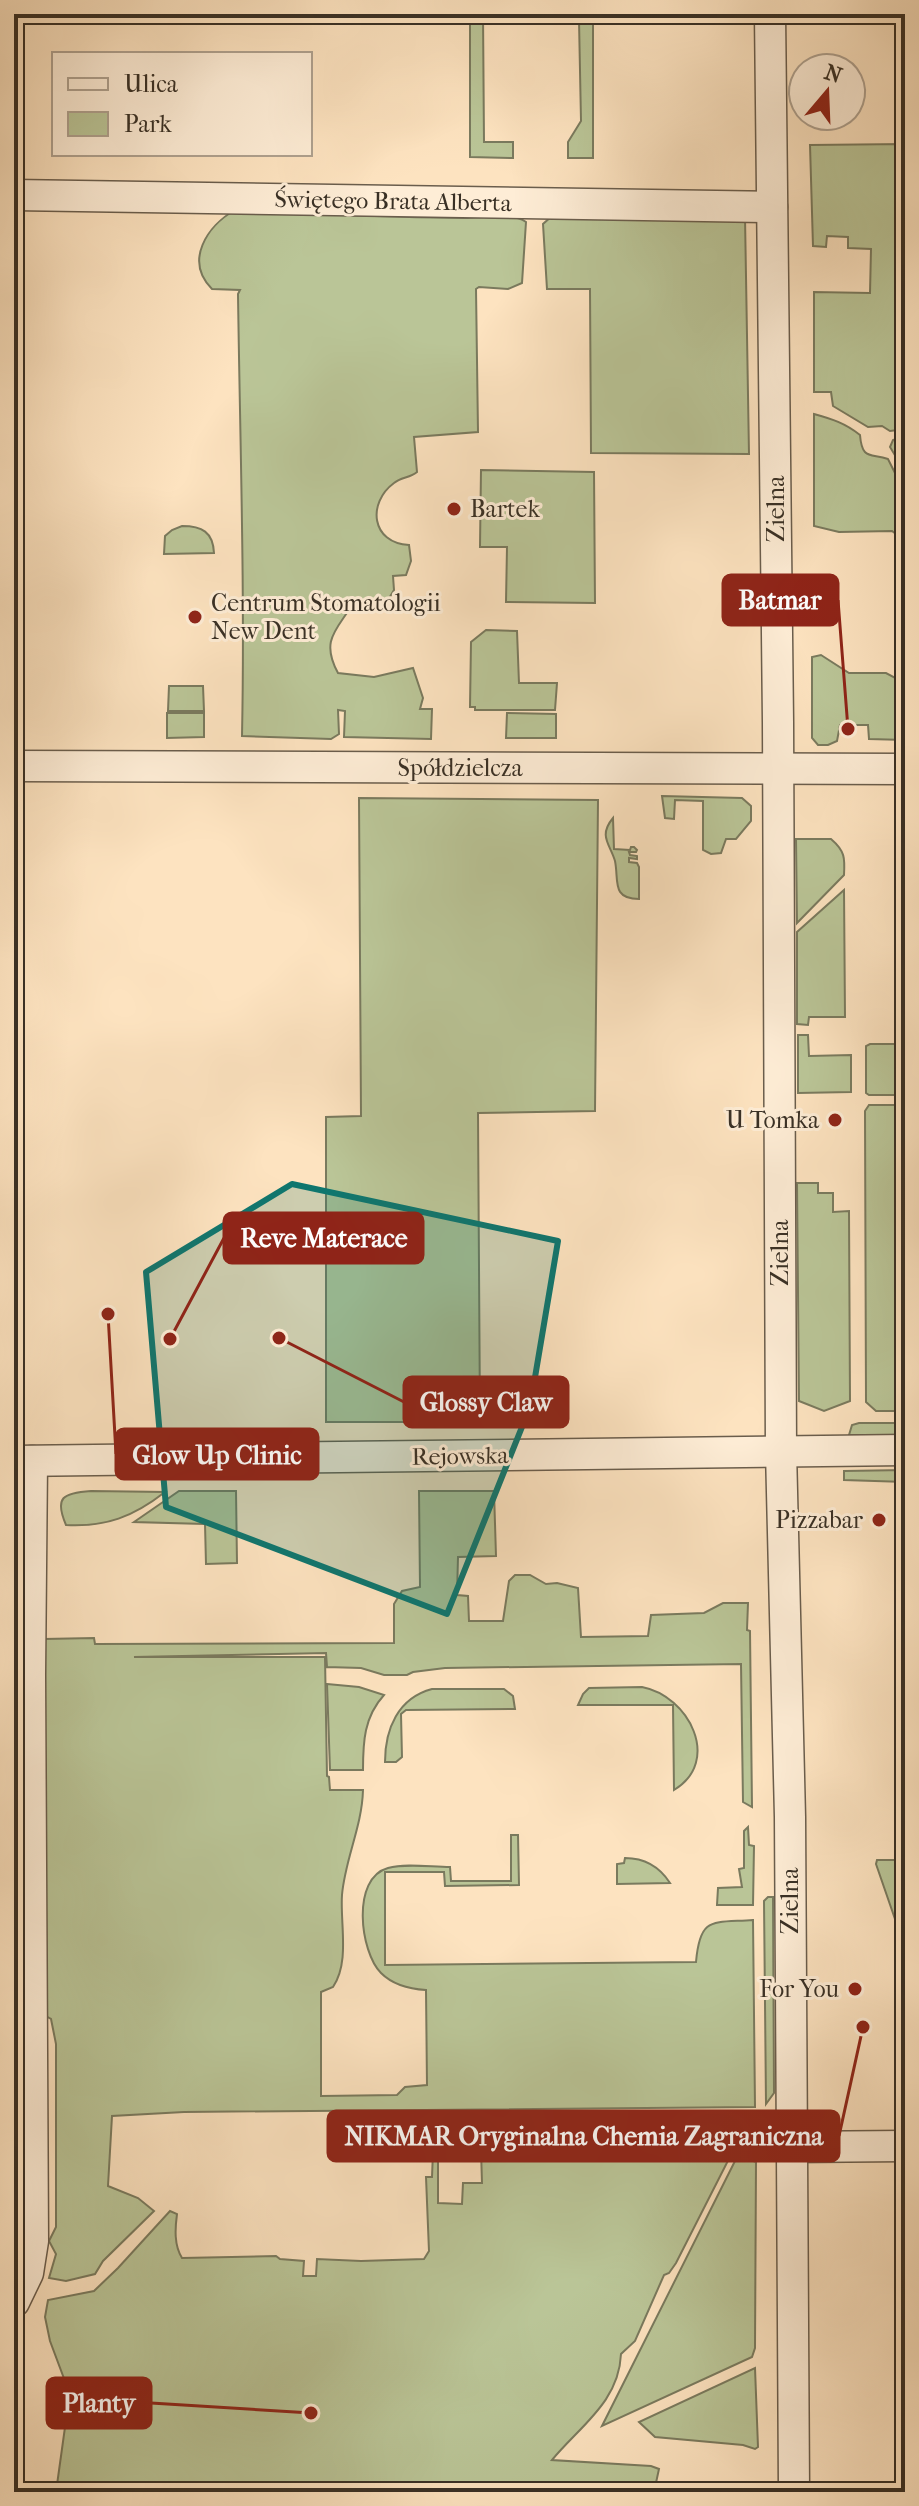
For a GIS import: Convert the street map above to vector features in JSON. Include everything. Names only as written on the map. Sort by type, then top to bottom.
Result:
[{"type":"street","name":"Zielna","points":[[770,14],[781,1451],[790,1817],[794,2492]]},
{"type":"street","name":"Świętego Brata Alberta","points":[[14,195],[772,207]]},
{"type":"street","name":"Spółdzielcza","points":[[14,766],[905,769]]},
{"type":"street","name":"Rejowska","points":[[23,1461],[905,1450]]},
{"type":"street","points":[[14,2302],[28,2273],[33,2241],[31,1881],[23,1461]]},
{"type":"street","points":[[791,2147],[905,2146]]},
{"type":"highlighted area","points":[[292,1184],[558,1241],[530,1407],[447,1614],[166,1507],[146,1272]]},
{"type":"green space","points":[[470,14],[483,14],[484,142],[513,142],[513,158],[470,157]]},
{"type":"green space","points":[[492,14],[593,14],[593,158],[568,158],[568,142],[581,121],[579,20],[529,20],[529,15]]},
{"type":"green space","points":[[905,144],[905,429],[890,431],[882,426],[868,427],[833,406],[831,392],[814,392],[814,292],[870,293],[871,249],[848,248],[848,237],[827,236],[826,247],[813,246],[810,145]]},
{"type":"green space","points":[[235,210],[407,217],[505,216],[526,222],[522,283],[508,289],[476,289],[478,432],[414,437],[417,472],[397,481],[385,491],[377,511],[380,530],[396,543],[409,545],[411,561],[406,575],[393,576],[394,590],[385,605],[355,600],[331,642],[330,651],[338,673],[374,677],[413,668],[423,698],[420,709],[432,709],[431,739],[344,737],[345,711],[338,710],[339,734],[331,739],[242,736],[240,290],[212,289],[200,267],[202,245],[208,235]]},
{"type":"green space","points":[[552,216],[745,217],[749,454],[591,453],[590,289],[547,289],[543,224]]},
{"type":"green space","points":[[814,414],[849,427],[860,435],[865,452],[888,459],[896,475],[896,500],[905,510],[905,541],[892,531],[839,532],[814,526]]},
{"type":"green space","points":[[905,436],[905,472],[890,447],[893,440]]},
{"type":"green space","points":[[481,470],[594,472],[595,603],[506,602],[507,547],[480,547]]},
{"type":"green space","points":[[182,526],[195,527],[209,535],[214,553],[164,554],[165,536]]},
{"type":"green space","points":[[486,630],[517,631],[519,683],[557,683],[555,710],[475,710],[475,707],[470,707],[471,642]]},
{"type":"green space","points":[[821,655],[849,673],[886,673],[905,683],[905,689],[895,689],[895,731],[905,731],[905,740],[869,739],[868,725],[840,725],[837,741],[818,745],[812,738],[812,657]]},
{"type":"green space","points":[[169,686],[203,686],[204,711],[168,711]]},
{"type":"green space","points":[[167,713],[204,713],[204,737],[167,738]]},
{"type":"green space","points":[[507,713],[556,714],[556,738],[506,738]]},
{"type":"green space","points":[[662,796],[742,798],[751,806],[751,821],[736,839],[726,839],[721,853],[711,854],[703,850],[703,801],[675,800],[674,819],[665,818]]},
{"type":"green space","points":[[359,798],[598,800],[595,1111],[478,1113],[480,1422],[326,1422],[326,1117],[361,1116]]},
{"type":"green space","points":[[613,818],[614,849],[630,850],[634,847],[637,850],[629,852],[637,859],[629,858],[629,862],[637,863],[639,867],[639,899],[624,896],[618,887],[615,861],[606,840],[606,830]]},
{"type":"green space","points":[[796,839],[831,839],[842,851],[844,864],[844,875],[797,923]]},
{"type":"green space","points":[[844,890],[845,1017],[809,1017],[808,1025],[797,1024],[797,932]]},
{"type":"green space","points":[[798,1035],[808,1035],[809,1056],[851,1055],[851,1092],[798,1093]]},
{"type":"green space","points":[[905,1044],[905,1095],[866,1093],[866,1046]]},
{"type":"green space","points":[[869,1105],[905,1105],[905,1411],[876,1411],[866,1402],[865,1111]]},
{"type":"green space","points":[[797,1183],[818,1183],[818,1193],[833,1193],[833,1212],[849,1211],[850,1401],[824,1411],[799,1401]]},
{"type":"green space","points":[[905,1423],[905,1435],[849,1435],[852,1425]]},
{"type":"green space","points":[[905,1470],[905,1482],[844,1480],[844,1471]]},
{"type":"green space","points":[[91,1491],[165,1492],[142,1508],[118,1519],[66,1525],[61,1502],[68,1495]]},
{"type":"green space","points":[[179,1491],[236,1491],[237,1563],[206,1564],[205,1524],[134,1522]]},
{"type":"green space","points":[[419,1491],[494,1491],[496,1556],[458,1557],[457,1595],[468,1596],[469,1621],[503,1621],[509,1581],[515,1575],[530,1575],[546,1584],[578,1588],[581,1637],[648,1636],[651,1615],[704,1613],[723,1603],[748,1603],[752,1807],[743,1802],[741,1664],[445,1668],[407,1675],[384,1675],[361,1668],[327,1667],[326,1653],[134,1657],[325,1657],[327,1776],[330,1790],[363,1790],[342,1895],[341,1966],[333,1987],[321,1992],[321,2096],[397,2095],[405,2087],[427,2085],[426,1990],[402,1986],[381,1973],[368,1949],[364,1933],[364,1900],[368,1886],[376,1875],[388,1868],[403,1866],[450,1867],[451,1881],[511,1881],[511,1835],[518,1835],[519,1885],[445,1886],[444,1872],[385,1872],[385,1965],[696,1962],[705,1929],[718,1922],[753,1920],[755,2107],[184,2112],[112,2116],[108,2186],[138,2198],[154,2211],[103,2261],[95,2274],[66,2281],[49,2278],[56,2254],[49,2241],[56,2227],[56,2044],[51,2019],[42,2014],[44,1639],[94,1638],[95,1644],[394,1643],[394,1604],[402,1591],[420,1587]]},
{"type":"green space","points":[[327,1684],[359,1687],[384,1695],[369,1721],[364,1740],[363,1770],[330,1770]]},
{"type":"green space","points":[[642,1687],[674,1703],[694,1731],[696,1763],[688,1778],[674,1790],[673,1705],[578,1705],[589,1688]]},
{"type":"green space","points":[[432,1689],[504,1689],[513,1696],[515,1709],[406,1710],[401,1714],[402,1757],[396,1762],[385,1762],[388,1738],[396,1716],[410,1700]]},
{"type":"green space","points":[[748,1827],[749,1845],[754,1846],[753,1905],[717,1905],[718,1888],[742,1887],[739,1869],[744,1868],[744,1831]]},
{"type":"green space","points":[[625,1858],[651,1864],[670,1883],[617,1884],[617,1864],[624,1863]]},
{"type":"green space","points":[[877,1860],[905,1860],[905,1948],[876,1864]]},
{"type":"green space","points":[[773,1897],[774,2093],[766,2104],[764,1901]]},
{"type":"green space","points":[[14,1925],[18,1935],[21,2253],[14,2281]]},
{"type":"green space","points":[[739,2139],[676,2263],[664,2275],[635,2341],[621,2354],[619,2371],[606,2400],[552,2460],[651,2466],[659,2469],[654,2492],[56,2492],[66,2420],[69,2425],[75,2408],[50,2341],[45,2317],[48,2300],[94,2291],[170,2211],[177,2214],[176,2242],[182,2258],[276,2256],[304,2261],[303,2276],[316,2276],[317,2259],[424,2259],[429,2251],[426,2177],[432,2177],[433,2152],[438,2152],[438,2203],[462,2204],[463,2183],[482,2183],[481,2150],[464,2150],[465,2143],[479,2140]]},
{"type":"green space","points":[[738,2155],[756,2162],[755,2348],[752,2357],[602,2426]]},
{"type":"green space","points":[[755,2368],[758,2447],[755,2449],[743,2445],[655,2437],[639,2422]]},
{"type":"place","name":"Bartek","points":[[454,509]]},
{"type":"place","name":"Centrum Stomatologii New Dent","points":[[195,617]]},
{"type":"place","name":"Batmar","points":[[848,729]]},
{"type":"place","name":"U Tomka","points":[[835,1120]]},
{"type":"place","name":"Glow Up Clinic","points":[[108,1314]]},
{"type":"place","name":"Glossy Claw","points":[[279,1338]]},
{"type":"place","name":"Reve Materace","points":[[170,1339]]},
{"type":"place","name":"Pizzabar","points":[[879,1520]]},
{"type":"place","name":"For You","points":[[855,1989]]},
{"type":"place","name":"NIKMAR Oryginalna Chemia Zagraniczna","points":[[863,2027]]},
{"type":"place","name":"Planty","points":[[311,2413]]}]
